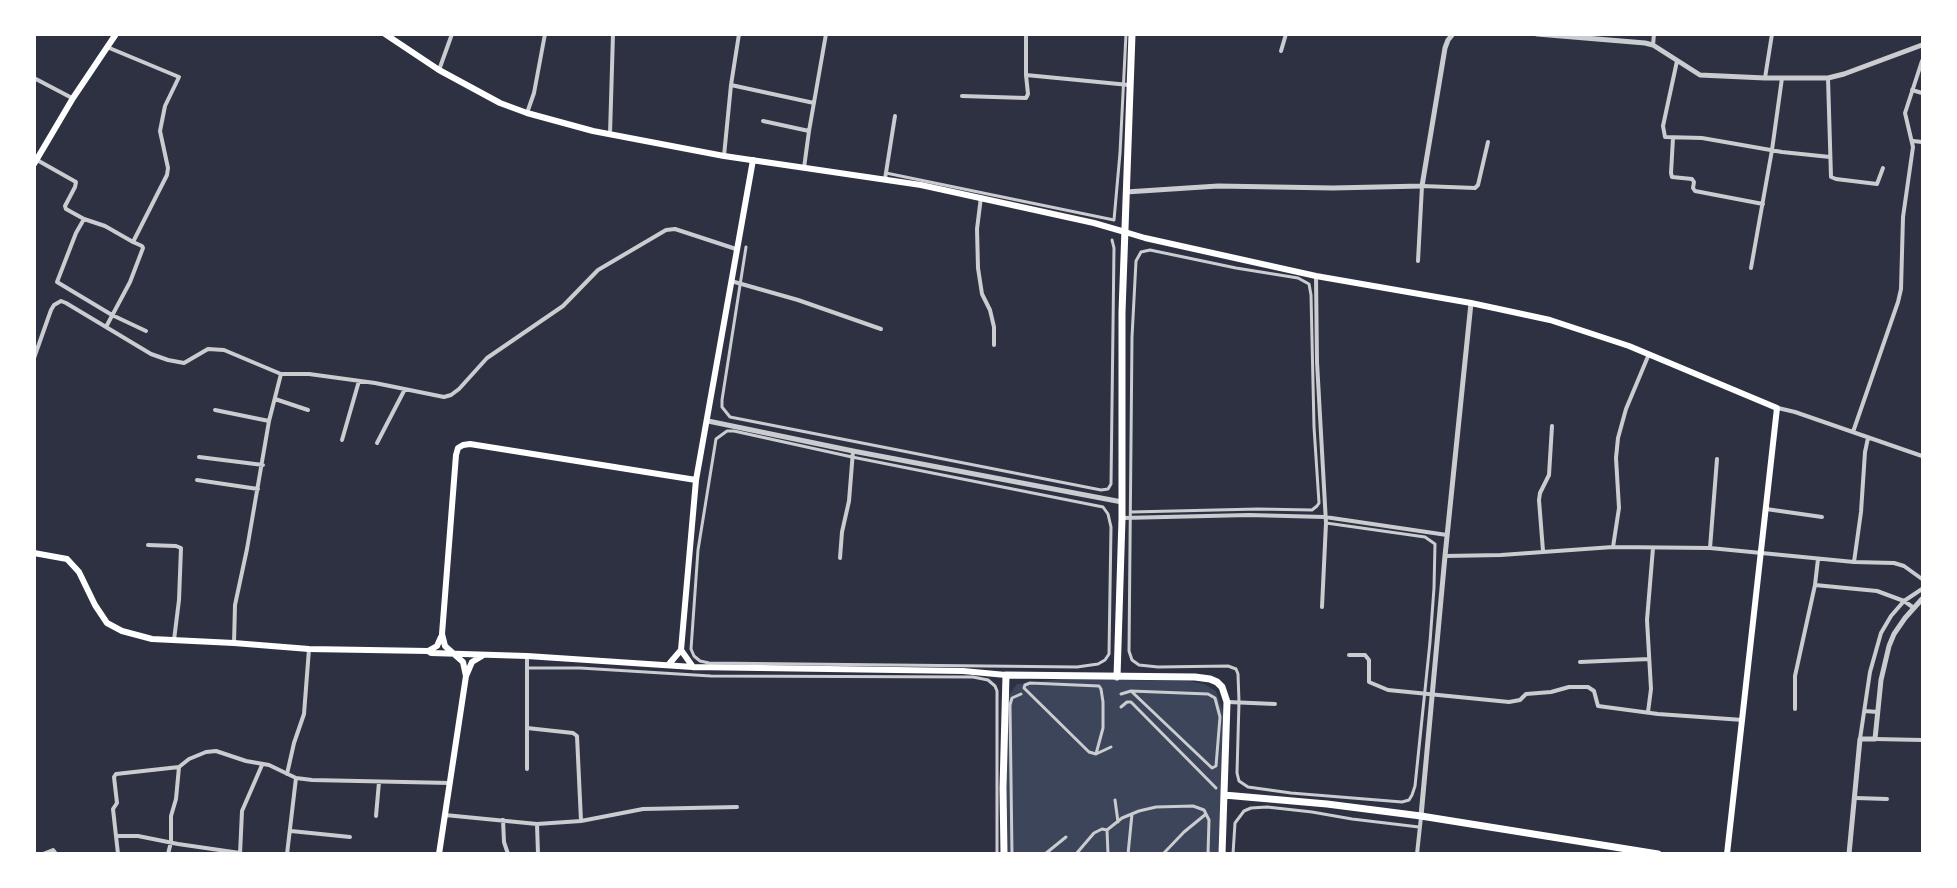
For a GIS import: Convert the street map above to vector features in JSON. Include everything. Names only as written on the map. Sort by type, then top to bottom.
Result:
[{"type":"highway","points":[[1117,677],[1122,519],[1126,85],[1132,34]]},
{"type":"highway","points":[[1004,854],[1003,766],[1006,675],[1210,678],[1217,682],[1222,687],[1227,702],[1222,854]]},
{"type":"highway","points":[[1224,795],[1327,804],[1421,816],[1658,854]]},
{"type":"main road","points":[[35,162],[73,98],[116,34]]},
{"type":"main road","points":[[385,34],[439,70],[500,103],[527,113],[610,134],[724,156],[804,168],[886,176],[931,188],[981,196],[1094,223],[1125,228],[1145,238],[1316,276],[1471,303],[1560,322],[1649,354],[1777,408],[1727,854]]},
{"type":"main road","points":[[669,664],[681,650],[696,480],[753,160]]},
{"type":"main road","points":[[466,676],[463,662],[445,646],[442,634],[458,448],[470,444],[696,480]]},
{"type":"main road","points":[[34,553],[67,559],[79,572],[95,605],[107,622],[115,628],[144,638],[309,649],[428,651],[431,653],[527,656],[693,667],[963,671],[1006,675]]},
{"type":"main road","points":[[428,651],[436,646],[442,634]]},
{"type":"main road","points":[[681,650],[693,667]]},
{"type":"main road","points":[[439,854],[466,676],[472,662],[485,654]]},
{"type":"street","points":[[439,70],[452,34]]},
{"type":"street","points":[[527,113],[534,93],[545,34]]},
{"type":"street","points":[[610,134],[614,34]]},
{"type":"street","points":[[724,156],[739,34]]},
{"type":"street","points":[[804,168],[826,34]]},
{"type":"street","points":[[962,96],[1026,98],[1028,94],[1026,34]]},
{"type":"street","points":[[895,116],[886,176],[1114,220],[1126,85],[1126,34]]},
{"type":"street","points":[[1281,51],[1286,34]]},
{"type":"street","points":[[1418,261],[1422,186],[1445,48],[1453,34]]},
{"type":"street","points":[[1537,34],[1617,37],[1653,45],[1701,75],[1765,78],[1828,78],[1923,45]]},
{"type":"street","points":[[1653,45],[1654,34]]},
{"type":"street","points":[[1765,78],[1772,34]]},
{"type":"street","points":[[107,47],[178,77],[165,106],[160,130],[168,168],[167,175],[133,242]]},
{"type":"street","points":[[1854,432],[1901,289],[1903,217],[1913,141],[1905,117],[1923,61]]},
{"type":"street","points":[[1677,62],[1663,126],[1665,137],[1702,138],[1830,157]]},
{"type":"street","points":[[1026,75],[1126,85]]},
{"type":"street","points":[[34,78],[73,98]]},
{"type":"street","points":[[1751,268],[1782,78]]},
{"type":"street","points":[[1828,78],[1831,177],[1877,184],[1883,168]]},
{"type":"street","points":[[731,85],[814,103]]},
{"type":"street","points":[[1912,90],[1923,93]]},
{"type":"street","points":[[763,121],[809,131]]},
{"type":"street","points":[[1673,138],[1672,177],[1693,180],[1695,191],[1763,204]]},
{"type":"street","points":[[1913,141],[1923,142]]},
{"type":"street","points":[[1126,192],[1218,186],[1333,188],[1422,186],[1475,189],[1478,185],[1488,142]]},
{"type":"street","points":[[35,162],[75,180],[75,187],[65,208],[84,219],[105,226],[143,248],[130,282],[107,325]]},
{"type":"street","points":[[981,196],[977,229],[978,268],[982,294],[990,310],[994,327],[994,345]]},
{"type":"street","points":[[84,219],[76,233],[57,282],[112,316],[146,331]]},
{"type":"street","points":[[34,357],[51,310],[57,303],[66,303],[107,325],[151,354],[168,360],[184,363],[208,350],[224,350],[281,374],[309,374],[360,381],[438,397],[451,395],[487,358],[563,306],[598,270],[666,230],[675,229],[737,246]]},
{"type":"street","points":[[746,247],[722,400],[722,407],[730,417],[1101,490],[1108,489],[1111,484],[1114,248],[1112,240]]},
{"type":"street","points":[[1131,512],[1312,510],[1317,506],[1319,503],[1309,284],[1298,278],[1150,250],[1141,252],[1136,261],[1133,304],[1129,651],[1132,660],[1139,665],[1228,666],[1236,669],[1239,702],[1237,773],[1239,781],[1248,787],[1291,793],[1402,802],[1409,800],[1415,786],[1433,599],[1435,544],[1425,537],[1326,523]]},
{"type":"street","points":[[1316,276],[1317,374],[1326,523],[1322,607]]},
{"type":"street","points":[[731,280],[881,328]]},
{"type":"street","points":[[1417,854],[1471,303]]},
{"type":"street","points":[[1613,547],[1619,508],[1618,438],[1626,409],[1649,354]]},
{"type":"street","points":[[234,643],[235,605],[259,489],[269,421],[281,374]]},
{"type":"street","points":[[342,440],[360,381]]},
{"type":"street","points":[[377,443],[405,389]]},
{"type":"street","points":[[275,399],[308,410]]},
{"type":"street","points":[[1777,408],[1923,456]]},
{"type":"street","points":[[215,410],[269,421]]},
{"type":"street","points":[[708,421],[852,454],[1103,507],[1108,514],[1111,527],[1109,654],[1105,660],[1092,666],[709,663],[700,661],[694,656],[691,649],[691,637],[699,550],[716,439],[727,431],[734,431],[852,454],[1122,502]]},
{"type":"street","points":[[1543,551],[1539,500],[1549,475],[1552,426]]},
{"type":"street","points":[[1854,562],[1868,438]]},
{"type":"street","points":[[840,558],[842,532],[849,501],[852,454]]},
{"type":"street","points":[[199,457],[262,465]]},
{"type":"street","points":[[1710,548],[1717,459]]},
{"type":"street","points":[[197,480],[259,489]]},
{"type":"street","points":[[1766,510],[1822,517]]},
{"type":"street","points":[[1122,519],[1248,515],[1325,517],[1447,535]]},
{"type":"street","points":[[148,545],[181,548],[179,600],[174,640]]},
{"type":"street","points":[[1445,556],[1501,555],[1613,547],[1710,548],[1854,562],[1894,563],[1904,566],[1923,579]]},
{"type":"street","points":[[1648,712],[1651,689],[1647,620],[1653,548]]},
{"type":"street","points":[[1795,709],[1795,676],[1815,585],[1818,559]]},
{"type":"street","points":[[1815,585],[1877,591],[1909,604]]},
{"type":"street","points":[[1849,854],[1860,740],[1881,680],[1889,646],[1909,604],[1923,588]]},
{"type":"street","points":[[1875,739],[1871,712],[1870,672],[1881,633],[1891,616],[1909,604],[1923,599]]},
{"type":"street","points":[[287,774],[304,714],[309,649]]},
{"type":"street","points":[[1349,655],[1368,658],[1368,679],[1372,684],[1388,690],[1509,702],[1520,700],[1526,694],[1551,692],[1569,687],[1588,687],[1594,691],[1598,705],[1648,712],[1743,720]]},
{"type":"street","points":[[527,656],[527,769]]},
{"type":"street","points":[[1580,662],[1649,659]]},
{"type":"street","points":[[528,668],[580,668],[711,676],[938,676],[988,680],[997,691],[997,854]]},
{"type":"street","points":[[1096,754],[1103,728],[1103,702],[1099,686],[1030,683],[1025,685],[1024,688],[1089,752],[1096,754],[1111,747]]},
{"type":"street","points":[[1121,694],[1131,691],[1208,694],[1215,698],[1220,717],[1216,766],[1212,768],[1131,691]]},
{"type":"street","points":[[1012,854],[1010,705],[1012,698],[1021,694]]},
{"type":"street","points":[[1121,706],[1131,702],[1216,788]]},
{"type":"street","points":[[1227,702],[1275,704]]},
{"type":"street","points":[[527,728],[573,733],[577,736],[581,821]]},
{"type":"street","points":[[1860,740],[1923,740]]},
{"type":"street","points":[[118,854],[113,810],[117,802],[115,774],[179,767],[189,759],[206,752],[216,751],[269,765],[296,778],[451,783]]},
{"type":"street","points":[[117,836],[138,836],[240,853],[242,811],[262,765]]},
{"type":"street","points":[[168,854],[179,767]]},
{"type":"street","points":[[287,854],[291,831],[293,788],[296,778]]},
{"type":"street","points":[[376,816],[379,782]]},
{"type":"street","points":[[1856,798],[1887,798]]},
{"type":"street","points":[[1115,800],[1118,822]]},
{"type":"street","points":[[1076,854],[1094,833],[1102,829],[1107,830],[1132,814],[1156,807],[1193,806],[1204,810],[1206,814],[1210,829],[1208,854]]},
{"type":"street","points":[[445,815],[537,824],[581,821],[644,809],[738,807]]},
{"type":"street","points":[[1233,854],[1235,823],[1244,812],[1251,808],[1267,807],[1312,812],[1419,827]]},
{"type":"street","points":[[1128,854],[1132,814]]},
{"type":"street","points":[[1163,854],[1184,832],[1206,814]]},
{"type":"street","points":[[503,820],[504,842],[508,854]]},
{"type":"street","points":[[537,824],[538,854]]},
{"type":"street","points":[[1107,830],[1108,854]]},
{"type":"street","points":[[291,831],[350,837]]},
{"type":"street","points":[[1045,854],[1066,837]]},
{"type":"street","points":[[43,854],[53,850],[56,854]]},
{"type":"shaded area","points":[[1061,679],[1190,681],[1204,684],[1216,691],[1224,714],[1219,853],[1005,854],[1008,696],[1017,684]]}]
